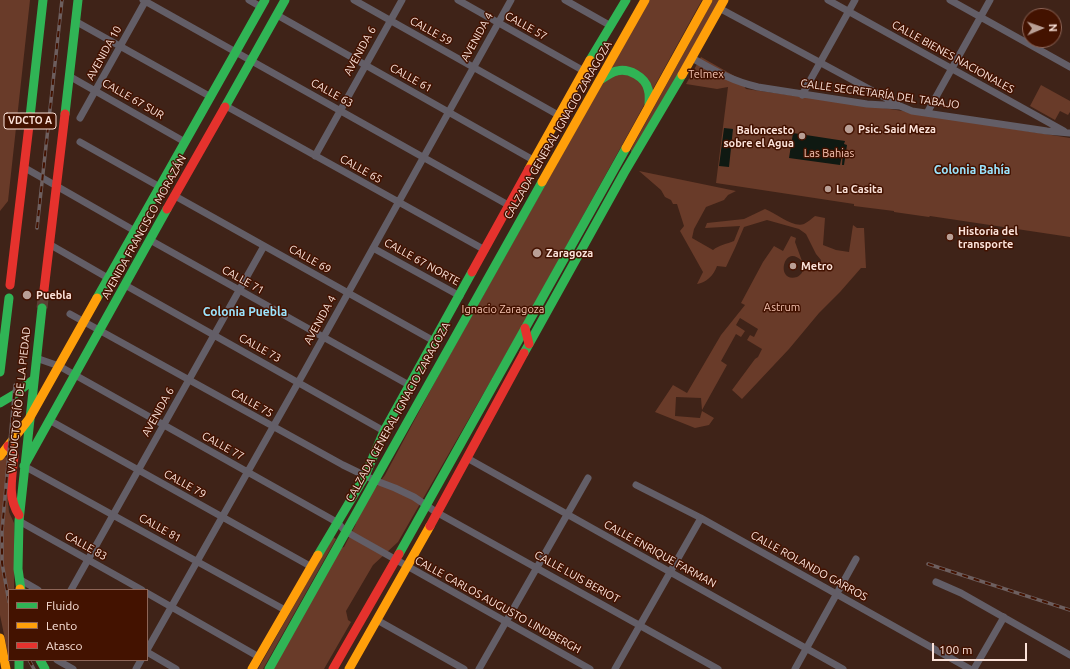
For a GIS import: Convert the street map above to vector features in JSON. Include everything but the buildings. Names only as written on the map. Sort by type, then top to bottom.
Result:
[{"type":"main road","name":"VDCTO A","points":[[10,285],[25,168],[43,0]]},
{"type":"main road","name":"VDCTO A","points":[[44,290],[78,0]]},
{"type":"main road","name":"AVENIDA FRANCISCO MORAZÁN","points":[[24,466],[285,0]]},
{"type":"main road","name":"CALZADA GENERAL IGNACIO ZARAGOZA","points":[[269,669],[345,531],[369,478],[384,430],[584,71],[626,0]]},
{"type":"main road","name":"CALZADA GENERAL IGNACIO ZARAGOZA","points":[[252,669],[310,566],[369,478],[645,0]]},
{"type":"main road","points":[[333,669],[396,560],[708,0]]},
{"type":"main road","name":"AVENIDA FRANCISCO MORAZÁN","points":[[0,456],[29,419],[263,3]]},
{"type":"main road","points":[[349,669],[408,566],[436,512],[656,117],[692,58],[722,4]]},
{"type":"main road","points":[[599,80],[618,71],[632,72],[642,79],[647,87],[649,106]]},
{"type":"main road","name":"VIADUCTO RÍO DE LA PIEDAD","points":[[0,372],[9,298]]},
{"type":"main road","name":"VIADUCTO RÍO DE LA PIEDAD","points":[[20,589],[19,518],[42,308]]},
{"type":"main road","points":[[525,328],[529,345]]},
{"type":"main road","points":[[514,346],[529,345]]},
{"type":"main road","points":[[0,403],[34,380]]},
{"type":"main road","points":[[8,446],[11,447],[14,456],[11,494],[12,503],[19,518]]},
{"type":"main road","points":[[0,638],[6,669]]},
{"type":"street","name":"AVENIDA 10","points":[[80,118],[145,0]]},
{"type":"street","name":"CALLE 63","points":[[145,0],[510,206]]},
{"type":"street","points":[[249,0],[263,3]]},
{"type":"street","name":"CALLE 59","points":[[354,0],[560,116]]},
{"type":"street","name":"AVENIDA 6","points":[[315,156],[360,75],[368,64],[390,20],[402,0]]},
{"type":"street","name":"CALLE 57","points":[[458,0],[584,71]]},
{"type":"street","name":"AVENIDA 4","points":[[148,649],[511,0]]},
{"type":"street","points":[[565,0],[611,26]]},
{"type":"street","name":"CALLE BIENES NACIONALES","points":[[828,0],[1069,133]]},
{"type":"street","points":[[802,95],[855,0]]},
{"type":"street","points":[[950,0],[1070,67]]},
{"type":"street","points":[[927,113],[990,0]]},
{"type":"street","points":[[722,4],[820,64],[900,106]]},
{"type":"street","name":"CALLE 61","points":[[276,15],[354,59],[368,64],[448,112],[535,161]]},
{"type":"street","points":[[75,21],[211,97]]},
{"type":"street","name":"CALLE SECRETARÍA DEL TABAJO","points":[[692,58],[727,78],[741,83],[802,95],[867,104],[900,106],[912,111],[1069,133]]},
{"type":"street","name":"CALLE 67 SUR","points":[[69,76],[185,142]]},
{"type":"street","name":"CALLE 65","points":[[226,106],[485,250]]},
{"type":"street","points":[[80,142],[160,187]]},
{"type":"street","points":[[25,168],[135,231]]},
{"type":"street","name":"CALLE 69","points":[[175,196],[434,341]]},
{"type":"street","name":"CALLE 71","points":[[150,240],[409,385]]},
{"type":"street","points":[[49,244],[108,278]]},
{"type":"street","name":"AVENIDA 6","points":[[71,589],[264,246]]},
{"type":"street","name":"CALLE 67 NORTE","points":[[373,248],[460,296]]},
{"type":"street","name":"CALLE 73","points":[[125,285],[288,376],[297,384],[307,387],[384,430]]},
{"type":"street","name":"CALLE 75","points":[[70,314],[273,427],[369,478],[414,497],[426,505]]},
{"type":"street","name":"CALLE 77","points":[[36,358],[59,366],[248,472],[338,523],[345,531],[396,560]]},
{"type":"street","name":"CALLE 79","points":[[49,420],[310,566]]},
{"type":"street","name":"CALLE ENRIQUE FARMAN","points":[[467,458],[843,669]]},
{"type":"street","name":"CALLE 81","points":[[24,466],[285,610]]},
{"type":"street","points":[[479,669],[588,478]]},
{"type":"street","name":"CALLE ROLANDO GARROS","points":[[636,485],[701,518],[970,669]]},
{"type":"street","name":"CALLE LUIS BERIOT","points":[[426,505],[436,512],[718,669]]},
{"type":"street","name":"CALLE 83","points":[[19,518],[140,589]]},
{"type":"street","points":[[615,669],[701,518]]},
{"type":"street","points":[[795,669],[856,559]]},
{"type":"street","name":"CALLE CARLOS AUGUSTO LINDBERGH","points":[[396,560],[590,669]]},
{"type":"street","points":[[19,579],[36,589]]},
{"type":"street","points":[[936,582],[961,593],[1070,655]]},
{"type":"street","points":[[148,594],[259,657]]},
{"type":"street","points":[[974,669],[1004,617]]},
{"type":"street","points":[[377,620],[464,669]]},
{"type":"street","points":[[148,652],[176,669]]},
{"type":"street","points":[[59,661],[73,669]]},
{"type":"green space","points":[[0,0],[30,0],[8,201],[0,211]]},
{"type":"green space","name":"Ignacio Zaragoza","points":[[649,0],[702,0],[520,330],[398,542],[373,565],[346,611],[348,620],[351,622],[324,669],[272,669],[336,549],[344,547],[355,526],[362,506],[385,475],[443,367]]},
{"type":"green space","points":[[713,0],[720,0],[631,157],[631,149]]},
{"type":"green space","points":[[701,57],[738,78],[746,89],[890,109],[1070,138],[1070,237],[854,206],[854,204],[716,183],[728,87],[717,89],[686,84]]},
{"type":"green space","points":[[1041,85],[1070,101],[1070,112],[1068,115],[1060,111],[1055,120],[1030,106]]},
{"type":"green space","name":"Astrum","points":[[639,171],[736,191],[728,195],[724,200],[706,207],[694,229],[692,238],[713,250],[734,241],[740,226],[705,228],[707,223],[744,219],[765,209],[790,222],[800,225],[804,224],[815,216],[825,218],[823,245],[836,250],[849,252],[853,225],[857,228],[864,228],[866,268],[861,268],[742,399],[732,390],[758,357],[762,349],[747,340],[750,335],[754,337],[758,329],[740,318],[736,325],[745,331],[741,337],[736,334],[721,361],[727,365],[702,410],[701,398],[676,397],[675,416],[700,418],[702,411],[714,418],[709,425],[695,428],[655,412],[673,385],[687,393],[721,335],[745,305],[741,303],[763,262],[774,246],[783,251],[791,236],[796,238],[795,242],[802,261],[790,256],[786,260],[784,270],[786,275],[790,278],[800,275],[804,267],[813,270],[818,269],[821,264],[821,260],[816,254],[806,234],[799,229],[767,220],[744,227],[726,267],[717,266],[709,278],[704,282],[697,284],[703,272],[680,231],[684,226],[677,204],[673,204],[671,200],[665,197],[661,190]]},
{"type":"green space","points":[[4,457],[9,458],[8,502],[9,512],[14,523],[14,589],[8,589],[8,654],[0,615],[0,461]]},
{"type":"green space","points":[[333,537],[336,539],[263,669],[258,669]]},
{"type":"shaded area","points":[[724,128],[733,129],[729,167],[719,166]]},
{"type":"shaded area","points":[[793,133],[845,141],[844,144],[847,145],[844,165],[842,165],[843,150],[840,165],[789,158]]},
{"type":"tunnel","points":[[42,308],[44,290]]},
{"type":"railway","points":[[37,228],[62,0]]},
{"type":"railway","points":[[8,596],[2,563],[2,531],[15,385]]},
{"type":"railway","points":[[928,564],[1070,610]]},
{"type":"railway","points":[[30,661],[34,669]]},
{"type":"traffic: fast","points":[[30,117],[43,0]]},
{"type":"traffic: fast","points":[[65,114],[78,0]]},
{"type":"traffic: fast","points":[[97,298],[265,0]]},
{"type":"traffic: fast","points":[[225,107],[285,0]]},
{"type":"traffic: fast","points":[[590,60],[626,0]]},
{"type":"traffic: fast","points":[[600,80],[610,73],[622,70],[636,74],[644,81],[646,85],[649,93],[649,105]]},
{"type":"traffic: fast","points":[[524,353],[624,173],[682,75]]},
{"type":"traffic: fast","points":[[399,554],[626,148]]},
{"type":"traffic: fast","points":[[269,669],[542,182]]},
{"type":"traffic: fast","points":[[24,466],[167,209]]},
{"type":"traffic: fast","points":[[318,555],[365,476],[384,431],[472,272]]},
{"type":"traffic: fast","points":[[0,372],[9,298]]},
{"type":"traffic: fast","points":[[21,589],[18,569],[19,521],[42,308]]},
{"type":"traffic: fast","points":[[0,403],[33,380]]},
{"type":"traffic: fast","points":[[19,661],[19,669]]},
{"type":"traffic: fast","points":[[41,661],[45,669]]},
{"type":"traffic: slow","points":[[542,182],[645,0]]},
{"type":"traffic: slow","points":[[626,148],[708,0]]},
{"type":"traffic: slow","points":[[682,75],[724,0]]},
{"type":"traffic: slow","points":[[529,169],[590,60]]},
{"type":"traffic: slow","points":[[0,456],[29,419],[97,298]]},
{"type":"traffic: slow","points":[[349,669],[430,526]]},
{"type":"traffic: slow","points":[[252,669],[318,555]]},
{"type":"traffic: slow","points":[[0,638],[6,669]]},
{"type":"traffic: jam","points":[[167,209],[225,107]]},
{"type":"traffic: jam","points":[[44,290],[65,114]]},
{"type":"traffic: jam","points":[[10,285],[30,117]]},
{"type":"traffic: jam","points":[[472,272],[529,169]]},
{"type":"traffic: jam","points":[[525,328],[529,344]]},
{"type":"traffic: jam","points":[[430,526],[524,353]]},
{"type":"traffic: jam","points":[[8,446],[13,451],[14,456],[11,487],[13,501],[19,515]]},
{"type":"traffic: jam","points":[[333,669],[399,554]]},
{"type":"place","name":"Psic. Said Meza","points":[[849,129]]},
{"type":"place","name":"Baloncesto sobre el Agua","points":[[802,136]]},
{"type":"place","name":"La Casita","points":[[828,189]]},
{"type":"place","name":"Historia del transporte","points":[[950,237]]},
{"type":"place","name":"Zaragoza","points":[[537,253]]},
{"type":"place","name":"Metro","points":[[793,266]]},
{"type":"place","name":"Puebla","points":[[27,295]]},
{"type":"district","name":"Colonia Bahía","points":[[972,170]]},
{"type":"district","name":"Colonia Puebla","points":[[245,312]]},
{"type":"park label","name":"Telmex","points":[[706,74]]},
{"type":"park label","name":"Las Bahias","points":[[829,153]]}]
